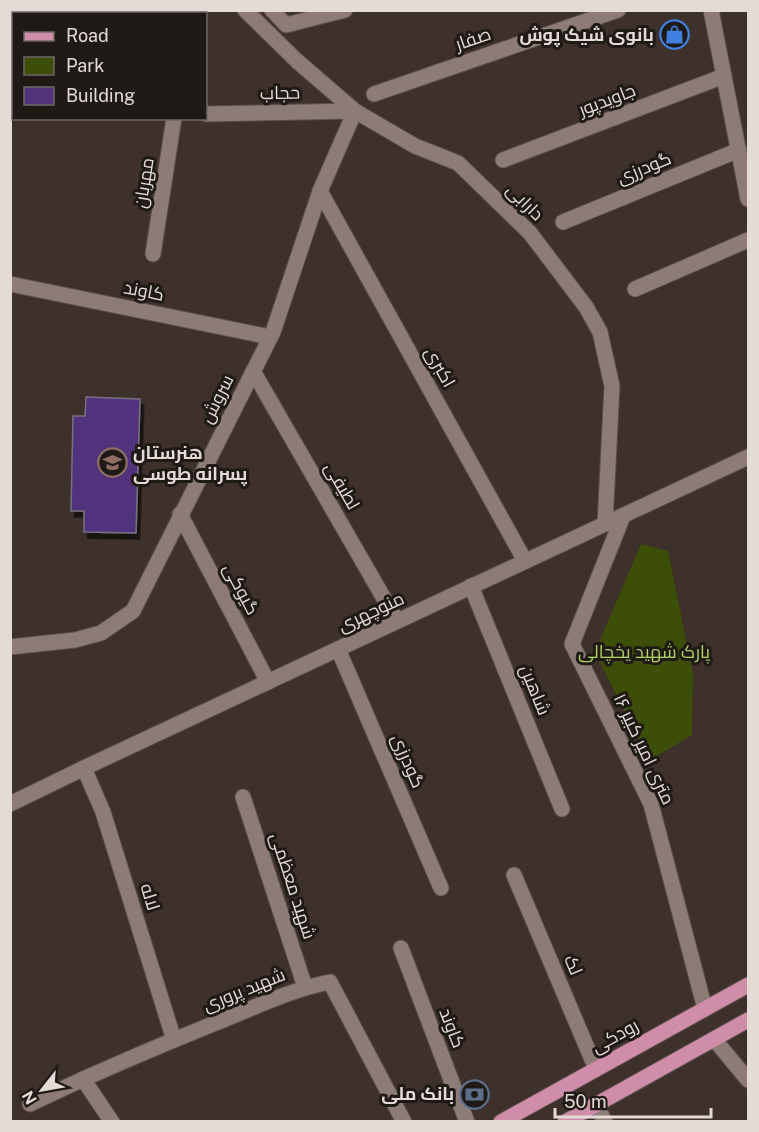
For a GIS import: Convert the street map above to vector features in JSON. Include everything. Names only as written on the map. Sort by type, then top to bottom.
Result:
[{"type":"main road","name":"رودکی","points":[[501,1122],[748,985]]},
{"type":"main road","points":[[564,1122],[748,1020]]},
{"type":"street","name":"دارابی","points":[[245,10],[297,61],[355,111],[415,146],[458,163],[530,233],[586,307],[600,332],[612,386],[605,524]]},
{"type":"street","points":[[272,10],[286,25],[328,12],[345,10]]},
{"type":"street","name":"صفار","points":[[374,94],[618,10]]},
{"type":"street","points":[[711,10],[724,76],[741,143],[748,199]]},
{"type":"street","name":"جاویدپور","points":[[504,160],[724,76]]},
{"type":"street","name":"حجاب","points":[[207,114],[355,111]]},
{"type":"street","name":"سروش","points":[[10,647],[75,640],[101,633],[133,611],[270,337],[320,191],[355,111]]},
{"type":"street","name":"مهربان","points":[[153,254],[174,120]]},
{"type":"street","name":"گودرزی","points":[[563,222],[741,143]]},
{"type":"street","name":"اکبری","points":[[320,191],[525,561]]},
{"type":"street","points":[[635,289],[748,240]]},
{"type":"street","name":"کاوند","points":[[10,284],[270,337]]},
{"type":"street","name":"لطیفی","points":[[253,371],[397,621]]},
{"type":"street","name":"منوچهری","points":[[10,804],[748,457]]},
{"type":"street","name":"گیوکی","points":[[180,514],[268,682]]},
{"type":"street","name":"۱۶ متری امیر کبیر","points":[[622,516],[572,644],[651,804],[705,1009]]},
{"type":"street","name":"شاهین","points":[[471,586],[562,809]]},
{"type":"street","name":"گودرزی","points":[[338,649],[441,888]]},
{"type":"street","name":"لاله","points":[[84,768],[103,812],[174,1040]]},
{"type":"street","name":"شهید معظمی","points":[[243,797],[305,987]]},
{"type":"street","name":"لک","points":[[514,875],[596,1069]]},
{"type":"street","name":"کاوند","points":[[401,948],[467,1122]]},
{"type":"street","name":"شهید پروری","points":[[30,1104],[174,1040],[305,987],[330,982],[398,1120]]},
{"type":"street","points":[[714,1039],[748,1080]]},
{"type":"street","points":[[83,1079],[112,1122]]},
{"type":"street","points":[[596,1104],[605,1122]]},
{"type":"green space","name":"پارک شهید یخچالی","points":[[641,544],[668,551],[693,674],[692,735],[649,761],[595,652]]},
{"type":"building","points":[[86,397],[140,399],[136,533],[84,532],[84,511],[71,511],[73,416],[85,416]]},
{"type":"place","name":"بانوی شیک پوش","points":[[675,35]]},
{"type":"place","name":"هنرستان پسرانه طوسی","points":[[112,463]]},
{"type":"place","name":"بانک ملی","points":[[475,1094]]}]
